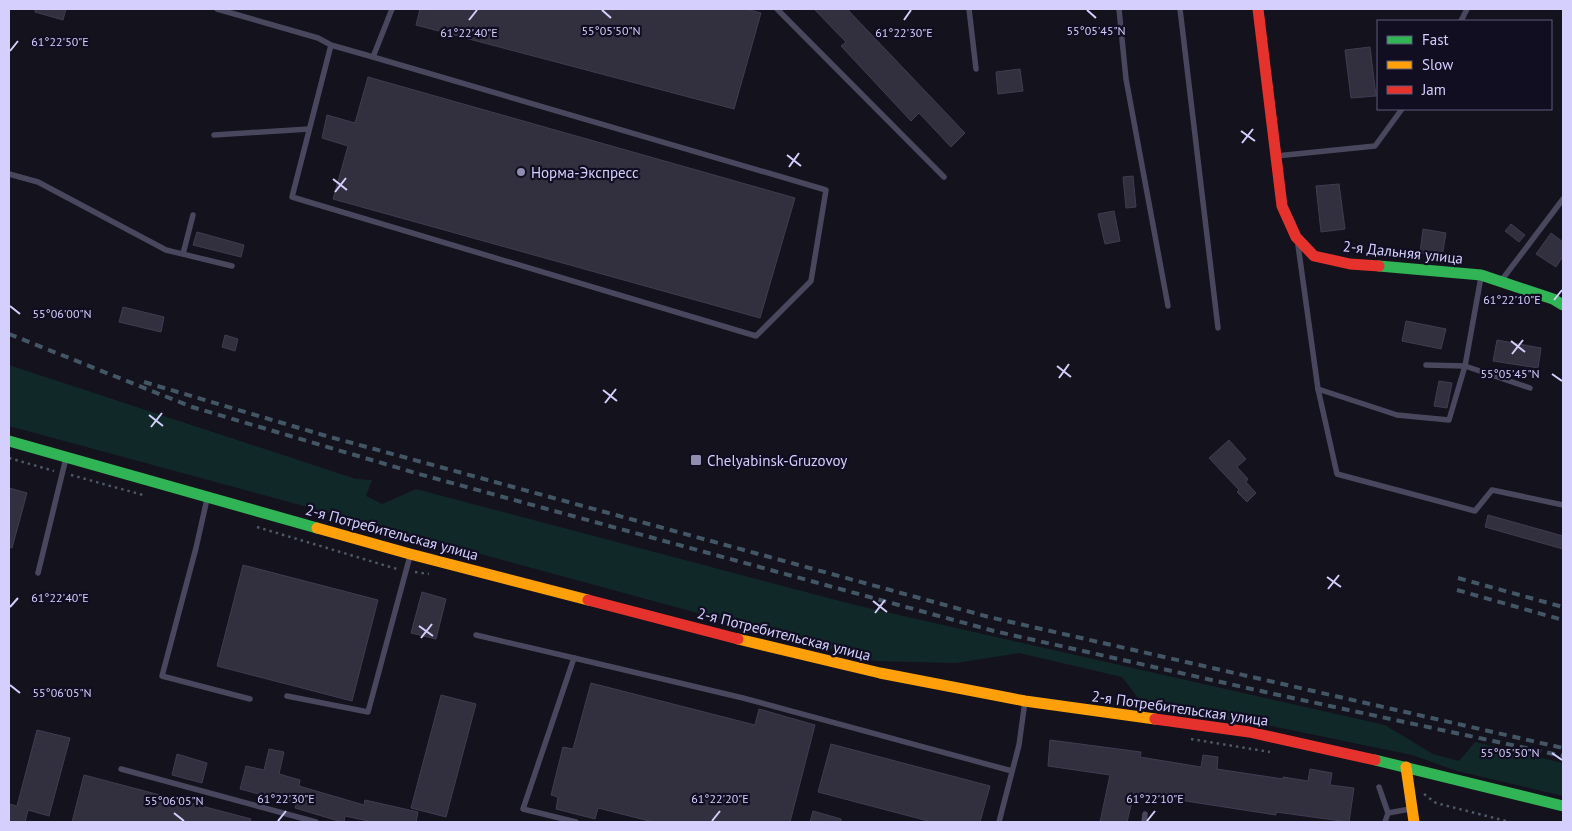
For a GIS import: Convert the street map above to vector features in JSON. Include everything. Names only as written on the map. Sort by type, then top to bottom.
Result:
[{"type":"street","name":"2-я Дальняя улица","points":[[1258,9],[1282,206],[1296,237],[1314,256],[1350,264],[1481,275],[1553,299],[1563,305]]},
{"type":"street","name":"2-я Потребительская улица","points":[[9,441],[410,554],[779,649],[880,673],[1025,701],[1249,732],[1353,754],[1563,806]]},
{"type":"street","points":[[1406,767],[1414,822]]},
{"type":"lane","points":[[217,9],[318,38],[330,45],[826,190],[811,281],[756,336],[292,197],[330,45]]},
{"type":"lane","points":[[373,57],[392,9]]},
{"type":"lane","points":[[777,9],[944,177]]},
{"type":"lane","points":[[969,9],[976,69]]},
{"type":"lane","points":[[1119,9],[1126,79],[1168,306]]},
{"type":"lane","points":[[1180,9],[1218,328]]},
{"type":"lane","points":[[1276,156],[1375,146],[1401,110]]},
{"type":"lane","points":[[214,135],[309,129]]},
{"type":"lane","points":[[9,174],[38,182],[166,250],[232,266]]},
{"type":"lane","points":[[1502,281],[1563,199]]},
{"type":"lane","points":[[183,254],[192,215]]},
{"type":"lane","points":[[1296,237],[1318,389],[1337,474],[1475,511],[1492,490],[1563,505]]},
{"type":"lane","points":[[1318,389],[1397,415],[1449,420],[1465,366],[1481,275]]},
{"type":"lane","points":[[1426,365],[1465,366],[1530,388]]},
{"type":"lane","points":[[38,573],[67,456]]},
{"type":"lane","points":[[208,497],[162,676],[250,699]]},
{"type":"lane","points":[[287,696],[368,712],[410,554]]},
{"type":"lane","points":[[476,636],[743,698],[1012,771]]},
{"type":"lane","points":[[574,658],[522,809],[576,822]]},
{"type":"lane","points":[[999,822],[1019,744],[1025,701]]},
{"type":"lane","points":[[121,769],[316,822]]},
{"type":"lane","points":[[1380,788],[1388,813],[1385,822]]},
{"type":"lane","points":[[1388,813],[1412,809]]},
{"type":"lane","points":[[1144,822],[1145,814]]},
{"type":"green space","points":[[9,365],[356,479],[372,480],[366,496],[382,504],[416,489],[855,605],[1385,725],[1433,754],[1459,761],[1475,742],[1563,763],[1563,796],[1457,771],[1412,755],[1257,723],[1148,711],[1122,677],[1019,653],[956,663],[875,661],[9,426]]},
{"type":"building","points":[[35,9],[66,9],[63,20],[35,12]]},
{"type":"building","points":[[420,9],[746,9],[761,13],[734,109],[416,25]]},
{"type":"building","points":[[814,9],[847,9],[965,133],[951,147],[919,113],[911,121],[841,46],[846,42]]},
{"type":"building","points":[[1370,47],[1376,96],[1351,98],[1345,50]]},
{"type":"building","points":[[1020,69],[1023,91],[998,94],[996,72]]},
{"type":"building","name":"Норма-Экспресс","points":[[368,77],[795,198],[760,318],[333,199],[348,146],[322,138],[327,115],[355,123]]},
{"type":"building","points":[[1133,176],[1136,207],[1126,208],[1123,177]]},
{"type":"building","points":[[1339,184],[1345,229],[1321,232],[1316,186]]},
{"type":"building","points":[[1114,211],[1120,241],[1105,244],[1098,214]]},
{"type":"building","points":[[1511,224],[1525,235],[1519,242],[1505,231]]},
{"type":"building","points":[[1423,229],[1446,233],[1442,257],[1420,253]]},
{"type":"building","points":[[197,232],[244,245],[241,257],[193,245]]},
{"type":"building","points":[[1551,233],[1563,242],[1563,256],[1556,267],[1536,254]]},
{"type":"building","points":[[123,307],[164,317],[161,332],[119,322]]},
{"type":"building","points":[[1406,321],[1446,329],[1441,349],[1402,341]]},
{"type":"building","points":[[225,335],[238,339],[235,351],[222,347]]},
{"type":"building","points":[[1497,340],[1541,348],[1538,368],[1493,361]]},
{"type":"building","points":[[1439,381],[1452,383],[1447,408],[1434,406]]},
{"type":"building","points":[[1229,440],[1246,459],[1237,467],[1248,479],[1246,482],[1256,493],[1247,502],[1237,492],[1239,490],[1209,458]]},
{"type":"building","points":[[9,488],[27,493],[12,548],[9,547]]},
{"type":"building","points":[[1488,515],[1563,536],[1563,549],[1485,527]]},
{"type":"building","points":[[243,565],[378,600],[352,701],[217,666]]},
{"type":"building","points":[[422,592],[446,599],[436,639],[411,633]]},
{"type":"building","points":[[591,683],[755,725],[759,709],[815,725],[790,822],[653,822],[598,808],[595,819],[556,809],[558,797],[551,795],[563,747],[573,749]]},
{"type":"building","points":[[441,695],[476,704],[446,817],[411,808]]},
{"type":"building","points":[[37,730],[70,738],[49,816],[28,810],[25,822],[9,822],[9,804],[17,806]]},
{"type":"building","points":[[1050,740],[1141,752],[1140,757],[1201,767],[1203,755],[1218,757],[1217,769],[1283,779],[1283,777],[1308,781],[1310,769],[1332,773],[1330,785],[1354,788],[1349,822],[1276,812],[1276,815],[1134,793],[1127,822],[1100,822],[1110,775],[1048,766]]},
{"type":"building","points":[[831,744],[990,786],[980,822],[932,822],[818,792]]},
{"type":"building","points":[[269,749],[284,752],[279,774],[300,780],[299,786],[364,805],[365,800],[418,812],[416,822],[373,822],[345,816],[344,822],[342,822],[295,808],[296,804],[240,789],[246,766],[264,770]]},
{"type":"building","points":[[177,754],[207,763],[202,783],[172,775]]},
{"type":"building","points":[[84,775],[251,819],[250,822],[72,822]]},
{"type":"building","points":[[813,811],[841,819],[841,822],[810,822]]},
{"type":"railway","points":[[9,334],[192,407],[419,474],[994,631],[1563,756]]},
{"type":"railway","points":[[144,382],[323,435],[989,617],[1563,748]]},
{"type":"railway","points":[[1458,578],[1563,607]]},
{"type":"railway","points":[[1457,590],[1563,620]]},
{"type":"traffic: fast","points":[[1379,266],[1481,275],[1553,299],[1563,305]]},
{"type":"traffic: fast","points":[[9,441],[317,528]]},
{"type":"traffic: fast","points":[[1375,760],[1563,806]]},
{"type":"traffic: slow","points":[[317,528],[588,600]]},
{"type":"traffic: slow","points":[[738,639],[880,673],[1025,701],[1155,719]]},
{"type":"traffic: slow","points":[[1406,767],[1414,822]]},
{"type":"traffic: jam","points":[[1258,9],[1282,206],[1296,237],[1314,256],[1350,264],[1379,266]]},
{"type":"traffic: jam","points":[[588,600],[738,639]]},
{"type":"traffic: jam","points":[[1155,719],[1249,732],[1375,760]]},
{"type":"place","name":"Норма-Экспресс","points":[[521,172]]},
{"type":"place","name":"Chelyabinsk-Gruzovoy","points":[[696,460]]}]
